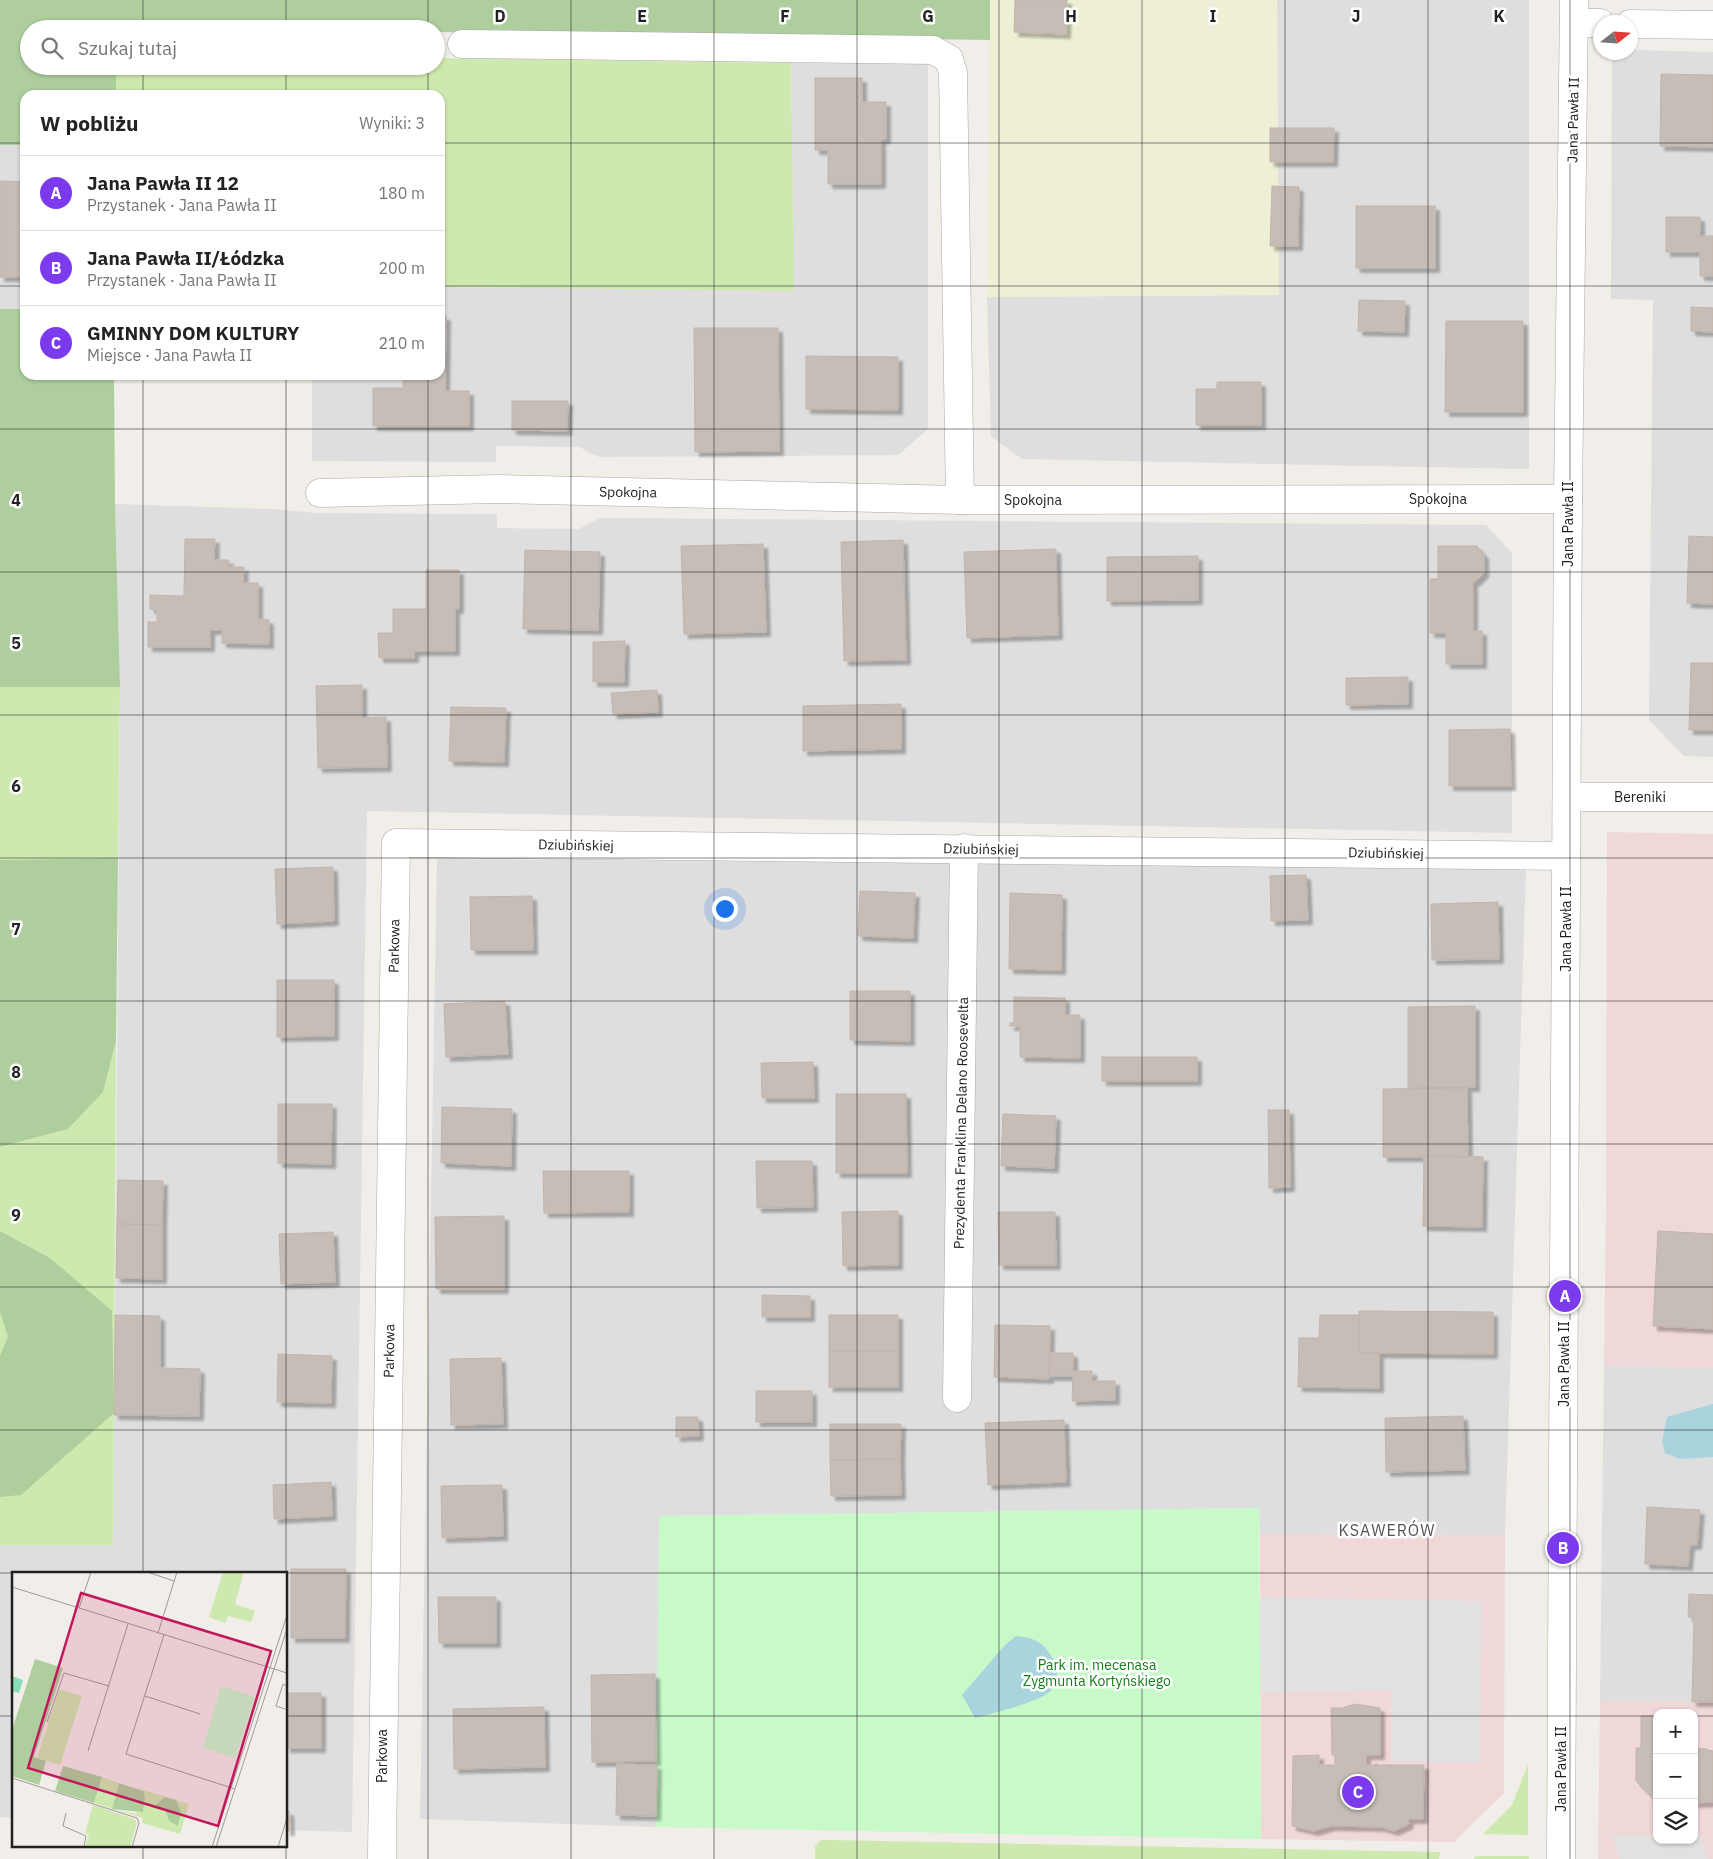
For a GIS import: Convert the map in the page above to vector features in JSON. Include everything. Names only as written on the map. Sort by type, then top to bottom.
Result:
[{"type":"street","name":"Jana Pawła II","points":[[1560,1859],[1568,499],[1583,15]]},
{"type":"street","points":[[1638,24],[1713,25]]},
{"type":"street","points":[[462,44],[933,50],[949,59],[953,73],[960,500]]},
{"type":"street","name":"Spokojna","points":[[320,493],[498,489],[960,500],[1568,499]]},
{"type":"street","name":"Bereniki","points":[[1566,797],[1713,797]]},
{"type":"street","name":"Dziubińskiej","points":[[396,843],[1566,856]]},
{"type":"street","name":"Parkowa","points":[[382,1859],[396,843]]},
{"type":"street","name":"Prezydenta Franklina Delano Roosevelta","points":[[957,1398],[964,848]]},
{"type":"shaded area","points":[[1277,0],[1529,0],[1529,469],[1022,459],[991,436],[987,297],[1278,295]]},
{"type":"shaded area","points":[[1638,50],[1713,52],[1713,757],[1684,756],[1649,720],[1653,300],[1611,299],[1612,60],[1638,60]]},
{"type":"shaded area","points":[[791,63],[928,64],[928,429],[898,455],[599,457],[579,447],[496,446],[496,462],[312,461],[312,380],[445,380],[445,287],[793,291]]},
{"type":"shaded area","points":[[0,145],[20,145],[20,309],[0,309]]},
{"type":"shaded area","points":[[115,504],[272,509],[316,513],[497,514],[497,528],[579,529],[600,518],[1486,525],[1512,553],[1512,833],[367,811],[352,1832],[288,1830],[288,1572],[12,1572],[12,1818],[0,1817],[0,1545],[113,1545],[120,687]]},
{"type":"shaded area","points":[[1607,832],[1713,834],[1713,1367],[1604,1366]]},
{"type":"shaded area","points":[[437,859],[1526,867],[1505,1535],[1260,1534],[1259,1508],[659,1516],[656,1827],[420,1819]]},
{"type":"shaded area","points":[[1604,1366],[1713,1367],[1713,1702],[1600,1701]]},
{"type":"shaded area","points":[[1260,1534],[1505,1535],[1504,1793],[1454,1842],[1261,1839]]},
{"type":"shaded area","points":[[1260,1597],[1482,1601],[1480,1762],[1391,1762],[1392,1690],[1260,1693]]},
{"type":"shaded area","points":[[1600,1701],[1713,1702],[1713,1859],[1598,1859]]},
{"type":"shaded area","points":[[1613,1835],[1653,1836],[1653,1844],[1698,1844],[1698,1837],[1701,1837],[1708,1859],[1619,1859]]},
{"type":"green space","points":[[0,0],[990,0],[990,40],[445,32],[445,20],[20,20],[20,75],[116,75],[116,90],[20,90],[20,145],[0,145]]},
{"type":"green space","points":[[990,0],[1277,0],[1279,295],[987,297]]},
{"type":"green space","points":[[445,58],[791,63],[794,291],[445,287],[445,90],[116,90],[116,75],[445,75]]},
{"type":"green space","points":[[0,309],[20,309],[20,380],[114,380],[120,687],[0,687]]},
{"type":"green space","points":[[0,687],[120,687],[118,858],[0,860]]},
{"type":"green space","points":[[118,858],[116,1041],[103,1092],[68,1129],[0,1147],[0,860]]},
{"type":"green space","points":[[116,1041],[113,1545],[0,1545],[0,1147],[68,1129],[103,1091]]},
{"type":"green space","points":[[0,1231],[50,1258],[112,1311],[114,1413],[21,1495],[0,1497],[0,1356],[8,1337],[0,1312]]},
{"type":"green space","name":"Park im. mecenasa Zygmunta Kortyńskiego","points":[[1259,1508],[1261,1839],[656,1827],[659,1516]]},
{"type":"green space","points":[[1528,1764],[1528,1835],[1483,1834],[1512,1805]]},
{"type":"green space","points":[[821,1840],[1440,1852],[1439,1859],[815,1859],[815,1846]]},
{"type":"green space","points":[[1476,1856],[1529,1856],[1529,1859],[1473,1859]]},
{"type":"water","points":[[1713,1404],[1713,1457],[1680,1459],[1665,1453],[1662,1441],[1667,1417]]},
{"type":"water","points":[[1016,1636],[1034,1640],[1046,1649],[1057,1668],[1053,1688],[1038,1699],[975,1718],[962,1695],[1005,1645]]},
{"type":"building","points":[[1015,0],[1067,0],[1066,34],[1014,32]]},
{"type":"building","points":[[1661,74],[1713,75],[1713,147],[1660,146]]},
{"type":"building","points":[[815,78],[862,78],[862,102],[886,102],[886,139],[881,139],[881,184],[828,184],[828,150],[815,150]]},
{"type":"building","points":[[1270,128],[1334,128],[1333,162],[1270,162]]},
{"type":"building","points":[[0,181],[20,182],[20,277],[0,277]]},
{"type":"building","points":[[1272,186],[1299,187],[1298,246],[1270,246]]},
{"type":"building","points":[[1356,206],[1435,206],[1435,268],[1356,268]]},
{"type":"building","points":[[1666,217],[1700,217],[1700,236],[1713,236],[1713,276],[1700,276],[1700,252],[1666,252]]},
{"type":"building","points":[[1359,300],[1405,301],[1404,332],[1358,331]]},
{"type":"building","points":[[1691,307],[1713,308],[1713,332],[1691,331]]},
{"type":"building","points":[[446,316],[445,391],[469,391],[469,426],[373,426],[373,388],[403,388],[403,380],[445,380]]},
{"type":"building","points":[[1446,321],[1523,321],[1523,412],[1445,412]]},
{"type":"building","points":[[694,328],[778,328],[779,451],[695,452]]},
{"type":"building","points":[[806,356],[898,357],[898,410],[806,409]]},
{"type":"building","points":[[1217,382],[1261,382],[1261,425],[1196,425],[1196,389],[1217,389]]},
{"type":"building","points":[[512,401],[568,401],[567,431],[512,430]]},
{"type":"building","points":[[1689,536],[1713,537],[1713,604],[1687,603]]},
{"type":"building","points":[[185,539],[215,539],[214,560],[229,560],[228,567],[244,567],[243,583],[258,583],[258,619],[269,620],[269,644],[222,643],[222,630],[210,630],[210,647],[148,647],[148,622],[157,622],[157,609],[150,609],[150,595],[184,596]]},
{"type":"building","points":[[903,540],[906,660],[844,661],[841,542]]},
{"type":"building","points":[[763,544],[766,632],[684,634],[681,546]]},
{"type":"building","points":[[1438,546],[1477,546],[1484,555],[1484,573],[1476,581],[1473,581],[1473,631],[1482,631],[1482,664],[1446,664],[1446,633],[1430,633],[1430,579],[1438,579]]},
{"type":"building","points":[[1056,549],[1058,635],[967,638],[964,552]]},
{"type":"building","points":[[525,550],[600,552],[598,630],[523,629]]},
{"type":"building","points":[[1198,556],[1198,600],[1107,601],[1107,557]]},
{"type":"building","points":[[426,570],[459,570],[459,609],[455,609],[455,651],[414,651],[414,658],[379,658],[378,633],[393,633],[393,609],[426,609]]},
{"type":"building","points":[[625,641],[624,682],[593,682],[593,642]]},
{"type":"building","points":[[1691,663],[1713,663],[1713,730],[1689,730]]},
{"type":"building","points":[[1408,677],[1408,704],[1346,705],[1346,678]]},
{"type":"building","points":[[362,685],[362,718],[386,717],[387,767],[318,768],[316,686]]},
{"type":"building","points":[[657,690],[658,712],[613,714],[611,693]]},
{"type":"building","points":[[901,704],[901,749],[803,751],[803,706]]},
{"type":"building","points":[[451,707],[506,708],[504,762],[449,761]]},
{"type":"building","points":[[1510,729],[1511,786],[1449,786],[1449,730]]},
{"type":"building","points":[[333,867],[334,921],[277,924],[275,869]]},
{"type":"building","points":[[1306,875],[1308,920],[1271,921],[1270,876]]},
{"type":"building","points":[[860,891],[915,893],[913,938],[858,936]]},
{"type":"building","points":[[1010,893],[1062,895],[1061,970],[1009,969]]},
{"type":"building","points":[[532,896],[533,950],[471,950],[470,897]]},
{"type":"building","points":[[1498,902],[1499,959],[1432,960],[1431,904]]},
{"type":"building","points":[[277,980],[334,980],[334,1036],[277,1037]]},
{"type":"building","points":[[850,991],[910,991],[910,1041],[850,1040]]},
{"type":"building","points":[[1014,997],[1065,998],[1065,1015],[1080,1015],[1080,1058],[1020,1057],[1020,1026],[1010,1026],[1010,1023],[1014,1023]]},
{"type":"building","points":[[505,1001],[508,1054],[446,1057],[444,1004]]},
{"type":"building","points":[[1475,1006],[1475,1087],[1408,1088],[1408,1007]]},
{"type":"building","points":[[1102,1057],[1197,1057],[1197,1081],[1102,1081]]},
{"type":"building","points":[[813,1062],[814,1098],[762,1098],[761,1063]]},
{"type":"building","points":[[1467,1088],[1468,1157],[1383,1157],[1383,1089]]},
{"type":"building","points":[[836,1094],[906,1094],[907,1173],[836,1173]]},
{"type":"building","points":[[278,1104],[332,1104],[331,1164],[278,1163]]},
{"type":"building","points":[[442,1107],[512,1109],[511,1166],[441,1163]]},
{"type":"building","points":[[1268,1110],[1289,1110],[1290,1187],[1269,1188]]},
{"type":"building","points":[[1003,1114],[1056,1116],[1054,1168],[1001,1166]]},
{"type":"building","points":[[1424,1156],[1483,1157],[1482,1227],[1423,1226]]},
{"type":"building","points":[[756,1161],[812,1161],[813,1207],[757,1208]]},
{"type":"building","points":[[543,1171],[629,1171],[629,1212],[544,1213]]},
{"type":"building","points":[[118,1180],[163,1181],[162,1225],[117,1224]]},
{"type":"building","points":[[898,1211],[898,1265],[843,1266],[842,1212]]},
{"type":"building","points":[[998,1212],[1055,1212],[1056,1265],[999,1265]]},
{"type":"building","points":[[504,1216],[504,1289],[436,1289],[435,1217]]},
{"type":"building","points":[[117,1224],[162,1225],[162,1279],[116,1278]]},
{"type":"building","points":[[1658,1231],[1713,1234],[1713,1329],[1653,1326]]},
{"type":"building","points":[[333,1232],[335,1282],[281,1284],[279,1234]]},
{"type":"building","points":[[762,1295],[810,1296],[810,1317],[762,1317]]},
{"type":"building","points":[[1359,1311],[1493,1312],[1493,1354],[1359,1353]]},
{"type":"building","points":[[115,1315],[160,1316],[160,1368],[200,1369],[199,1416],[114,1415]]},
{"type":"building","points":[[829,1315],[898,1315],[898,1351],[829,1351]]},
{"type":"building","points":[[1320,1315],[1359,1315],[1359,1353],[1379,1353],[1379,1388],[1298,1387],[1299,1338],[1319,1338]]},
{"type":"building","points":[[995,1325],[1050,1326],[1049,1379],[994,1377]]},
{"type":"building","points":[[829,1351],[898,1351],[898,1387],[829,1387]]},
{"type":"building","points":[[1050,1353],[1073,1353],[1073,1371],[1092,1371],[1092,1381],[1115,1381],[1115,1400],[1072,1401],[1073,1376],[1050,1376]]},
{"type":"building","points":[[278,1354],[332,1356],[331,1403],[277,1402]]},
{"type":"building","points":[[501,1358],[503,1424],[451,1425],[450,1359]]},
{"type":"building","points":[[756,1391],[812,1391],[812,1422],[756,1422]]},
{"type":"building","points":[[1463,1416],[1465,1470],[1386,1472],[1385,1418]]},
{"type":"building","points":[[676,1417],[698,1417],[699,1436],[676,1437]]},
{"type":"building","points":[[1064,1420],[1066,1482],[988,1485],[985,1423]]},
{"type":"building","points":[[830,1424],[901,1424],[900,1459],[830,1460]]},
{"type":"building","points":[[900,1459],[901,1495],[831,1496],[830,1460]]},
{"type":"building","points":[[331,1482],[332,1516],[274,1519],[273,1485]]},
{"type":"building","points":[[502,1485],[503,1536],[442,1538],[441,1486]]},
{"type":"building","points":[[1647,1507],[1700,1510],[1697,1545],[1690,1545],[1688,1566],[1645,1564]]},
{"type":"building","points":[[291,1569],[346,1569],[345,1638],[291,1638]]},
{"type":"building","points":[[1689,1594],[1713,1595],[1713,1702],[1692,1702],[1694,1617],[1688,1617]]},
{"type":"building","points":[[438,1597],[496,1597],[496,1643],[439,1643]]},
{"type":"building","points":[[655,1674],[656,1761],[592,1762],[591,1675]]},
{"type":"building","points":[[288,1693],[321,1693],[321,1748],[288,1748]]},
{"type":"building","points":[[1355,1704],[1380,1708],[1380,1755],[1366,1755],[1366,1765],[1376,1765],[1376,1763],[1377,1765],[1424,1765],[1423,1819],[1408,1819],[1409,1824],[1394,1831],[1381,1827],[1331,1826],[1314,1831],[1292,1826],[1293,1756],[1319,1755],[1319,1765],[1335,1765],[1335,1755],[1332,1755],[1331,1708],[1342,1708]]},
{"type":"building","points":[[544,1707],[545,1767],[454,1769],[453,1709]]},
{"type":"building","points":[[1641,1716],[1653,1716],[1653,1798],[1636,1781],[1636,1748],[1641,1748]]},
{"type":"building","points":[[1698,1748],[1713,1751],[1713,1802],[1698,1803]]},
{"type":"building","points":[[617,1764],[657,1765],[656,1816],[616,1815]]},
{"type":"building","points":[[288,1811],[289,1811],[290,1831],[288,1831]]},
{"type":"place","name":"Jana Pawła II 12","points":[[1565,1296]]},
{"type":"place","name":"Jana Pawła II/Łódzka","points":[[1563,1548]]},
{"type":"place","name":"GMINNY DOM KULTURY","points":[[1358,1792]]},
{"type":"district","name":"KSAWERÓW","points":[[1387,1530]]}]
